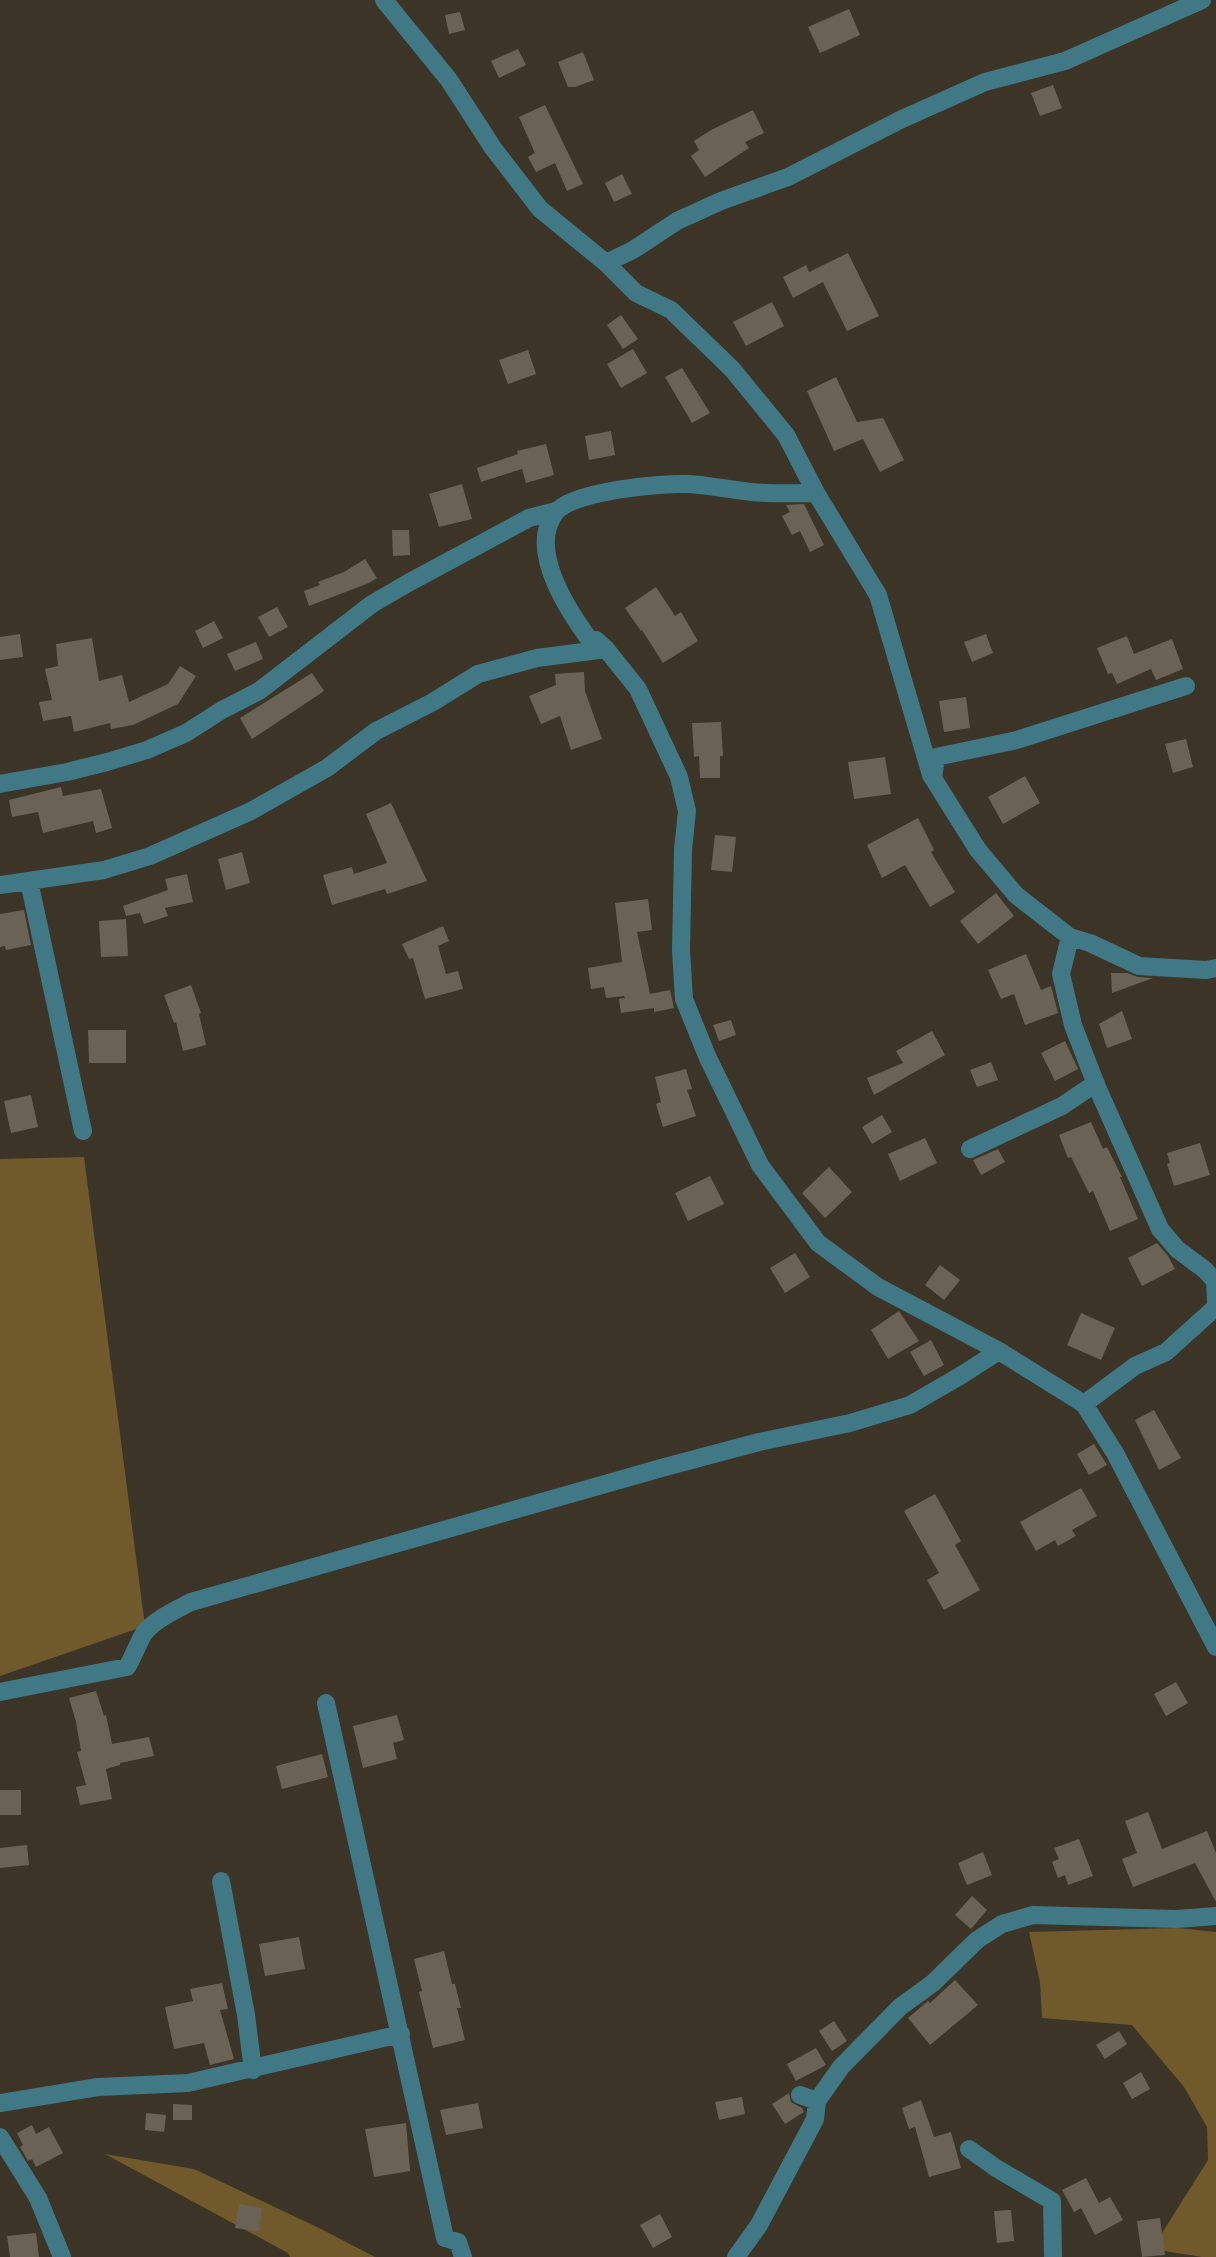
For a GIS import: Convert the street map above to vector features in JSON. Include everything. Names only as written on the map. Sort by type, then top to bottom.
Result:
[{"type":"street","points":[[384,0],[449,80],[493,148],[540,209],[606,263],[636,293],[671,310],[732,369],[786,435],[816,493],[878,595],[933,778],[978,850],[1016,895],[1070,937],[1090,943],[1139,966],[1206,970],[1216,968]]},
{"type":"street","points":[[606,263],[633,250],[677,221],[788,177],[902,119],[985,82],[1065,61],[1160,8],[1202,0]]},
{"type":"street","points":[[0,784],[107,762],[147,750],[186,733],[259,691],[372,604],[528,518],[555,511],[574,499],[624,489],[687,484],[753,492],[816,493]]},
{"type":"street","points":[[555,511],[548,528],[546,545],[550,570],[578,625],[589,639],[596,640],[606,649],[638,689],[679,777],[687,811],[683,850],[681,950],[684,999],[707,1056],[760,1165],[818,1244],[878,1287],[999,1350],[1084,1404],[1115,1453],[1216,1647]]},
{"type":"street","points":[[0,885],[104,870],[150,856],[251,811],[327,768],[376,730],[433,702],[478,674],[537,658],[606,649]]},
{"type":"street","points":[[933,778],[936,757],[1017,740],[1186,686]]},
{"type":"street","points":[[29,881],[83,1130]]},
{"type":"street","points":[[1070,937],[1061,974],[1073,1025],[1096,1083],[1160,1229],[1177,1249],[1205,1270],[1215,1282],[1216,1304],[1166,1352],[1135,1366],[1084,1404]]},
{"type":"street","points":[[970,1149],[1062,1107],[1096,1083]]},
{"type":"street","points":[[0,1692],[127,1667],[144,1633],[170,1613],[191,1602],[664,1467],[759,1442],[850,1423],[910,1405],[999,1350]]},
{"type":"street","points":[[326,1703],[445,2238],[458,2242],[463,2257]]},
{"type":"street","points":[[221,1881],[246,2015],[253,2070]]},
{"type":"street","points":[[736,2257],[759,2225],[815,2119],[808,2098],[900,2007],[933,1983],[977,1940],[1002,1924],[1033,1914],[1177,1919],[1216,1916]]},
{"type":"street","points":[[0,2103],[98,2087],[188,2083],[401,2034]]},
{"type":"street","points":[[0,2137],[38,2199],[62,2257]]},
{"type":"street","points":[[968,2149],[1052,2201],[1053,2257]]},
{"type":"shaded area","points":[[84,1157],[145,1626],[0,1676],[0,1159]]},
{"type":"shaded area","points":[[1178,1928],[1216,1932],[1216,2257],[1152,2249],[1208,2160],[1207,2127],[1184,2087],[1132,2025],[1042,2018],[1040,1982],[1029,1932]]},
{"type":"shaded area","points":[[105,2154],[194,2169],[375,2257],[290,2257],[288,2253]]},
{"type":"building","points":[[849,9],[860,35],[820,53],[808,27]]},
{"type":"building","points":[[460,12],[465,30],[449,34],[445,15]]},
{"type":"building","points":[[518,49],[526,65],[499,78],[491,61]]},
{"type":"building","points":[[583,52],[594,80],[568,87],[558,62]]},
{"type":"building","points":[[1053,85],[1062,108],[1040,116],[1031,93]]},
{"type":"building","points":[[545,105],[583,184],[567,191],[555,163],[536,172],[528,157],[535,153],[519,117]]},
{"type":"building","points":[[753,110],[764,133],[745,142],[749,148],[705,177],[691,156],[699,150],[694,141]]},
{"type":"building","points":[[622,174],[632,194],[614,202],[605,183]]},
{"type":"building","points":[[848,253],[879,316],[847,331],[823,282],[793,298],[783,277],[806,265],[809,272]]},
{"type":"building","points":[[772,302],[784,326],[746,346],[733,322]]},
{"type":"building","points":[[621,315],[638,339],[623,349],[607,325]]},
{"type":"building","points":[[633,349],[647,373],[621,388],[607,364]]},
{"type":"building","points":[[528,350],[536,374],[508,384],[499,360]]},
{"type":"building","points":[[682,368],[710,413],[692,423],[665,377]]},
{"type":"building","points":[[836,377],[857,422],[883,418],[904,460],[880,472],[863,439],[834,451],[807,391]]},
{"type":"building","points":[[611,431],[615,455],[589,460],[585,436]]},
{"type":"building","points":[[546,444],[554,475],[526,483],[522,469],[481,482],[477,468],[518,454],[517,451]]},
{"type":"building","points":[[462,484],[472,519],[439,527],[429,494]]},
{"type":"building","points":[[804,504],[824,545],[810,552],[800,531],[792,535],[782,516],[790,512],[786,505]]},
{"type":"building","points":[[392,530],[409,530],[410,555],[393,556]]},
{"type":"building","points":[[365,559],[377,578],[309,606],[304,591],[320,585],[318,582],[344,572]]},
{"type":"building","points":[[656,587],[675,616],[681,612],[698,641],[663,663],[625,608]]},
{"type":"building","points":[[277,607],[288,627],[269,637],[258,617]]},
{"type":"building","points":[[214,621],[223,638],[203,648],[195,631]]},
{"type":"building","points":[[20,634],[23,657],[0,660],[0,637]]},
{"type":"building","points":[[986,634],[993,653],[972,662],[964,642]]},
{"type":"building","points":[[1127,636],[1134,654],[1172,639],[1183,669],[1156,680],[1151,669],[1117,684],[1112,673],[1108,674],[1097,648]]},
{"type":"building","points":[[92,638],[99,681],[122,675],[129,702],[168,684],[180,666],[196,676],[178,704],[133,725],[111,729],[110,723],[74,732],[71,716],[43,721],[39,702],[52,700],[45,669],[58,666],[56,644]]},
{"type":"building","points":[[256,642],[263,659],[235,671],[227,654]]},
{"type":"building","points":[[584,672],[585,691],[602,739],[571,750],[560,716],[541,724],[529,696],[556,685],[555,674]]},
{"type":"building","points":[[312,673],[324,691],[252,739],[240,718]]},
{"type":"building","points":[[966,697],[970,728],[944,732],[939,701]]},
{"type":"building","points":[[721,722],[723,756],[720,756],[720,778],[700,778],[699,756],[694,757],[692,723]]},
{"type":"building","points":[[1186,739],[1193,767],[1173,773],[1165,744]]},
{"type":"building","points":[[885,757],[891,794],[854,799],[848,762]]},
{"type":"building","points":[[1025,776],[1040,803],[1003,824],[988,797]]},
{"type":"building","points":[[61,787],[63,796],[101,789],[112,828],[96,833],[93,821],[43,833],[38,812],[12,817],[9,800]]},
{"type":"building","points":[[391,803],[427,881],[387,894],[385,889],[332,905],[323,875],[352,867],[354,874],[387,863],[366,814]]},
{"type":"building","points":[[918,818],[934,850],[931,852],[955,892],[930,907],[905,865],[882,878],[867,845]]},
{"type":"building","points":[[715,835],[736,837],[732,872],[711,870]]},
{"type":"building","points":[[242,852],[250,883],[226,890],[218,859]]},
{"type":"building","points":[[187,874],[193,902],[165,908],[168,916],[144,924],[140,913],[126,916],[123,906],[168,890],[165,879]]},
{"type":"building","points":[[996,893],[1014,916],[978,944],[960,921]]},
{"type":"building","points":[[648,899],[652,930],[637,932],[650,994],[670,990],[674,1008],[654,1012],[654,1008],[621,1013],[619,999],[625,998],[624,996],[606,998],[604,987],[591,989],[588,968],[622,962],[615,903]]},
{"type":"building","points":[[24,910],[31,945],[6,950],[5,946],[0,947],[0,914]]},
{"type":"building","points":[[126,919],[128,956],[101,957],[99,921]]},
{"type":"building","points":[[443,926],[449,941],[438,946],[446,974],[458,971],[463,989],[425,999],[413,958],[409,959],[402,944]]},
{"type":"building","points":[[1026,954],[1041,990],[1051,986],[1058,1013],[1025,1025],[1014,994],[1001,999],[988,970]]},
{"type":"building","points":[[1111,973],[1127,973],[1153,978],[1112,993]]},
{"type":"building","points":[[191,985],[201,1013],[199,1014],[206,1045],[183,1051],[176,1022],[174,1023],[164,995]]},
{"type":"building","points":[[1122,1011],[1132,1039],[1107,1048],[1099,1024]]},
{"type":"building","points":[[731,1020],[736,1035],[719,1041],[713,1025]]},
{"type":"building","points":[[88,1030],[126,1030],[126,1063],[89,1063]]},
{"type":"building","points":[[932,1031],[945,1055],[874,1095],[867,1078],[903,1063],[896,1051]]},
{"type":"building","points":[[1065,1041],[1078,1069],[1055,1081],[1041,1053]]},
{"type":"building","points":[[991,1062],[998,1080],[977,1087],[970,1070]]},
{"type":"building","points":[[686,1069],[692,1089],[687,1090],[696,1116],[663,1127],[656,1104],[661,1102],[655,1077]]},
{"type":"building","points":[[31,1095],[38,1127],[11,1133],[4,1101]]},
{"type":"building","points":[[882,1115],[892,1132],[872,1144],[862,1127]]},
{"type":"building","points":[[1091,1122],[1103,1149],[1107,1147],[1122,1177],[1138,1219],[1110,1231],[1093,1191],[1089,1193],[1071,1157],[1068,1158],[1059,1135]]},
{"type":"building","points":[[925,1138],[937,1163],[900,1181],[888,1154]]},
{"type":"building","points":[[1200,1143],[1210,1175],[1174,1186],[1167,1164],[1170,1163],[1167,1153]]},
{"type":"building","points":[[998,1149],[1005,1162],[981,1175],[973,1160]]},
{"type":"building","points":[[829,1167],[852,1192],[825,1218],[802,1193]]},
{"type":"building","points":[[710,1176],[724,1204],[688,1221],[675,1193]]},
{"type":"building","points":[[1157,1243],[1175,1269],[1142,1286],[1128,1258]]},
{"type":"building","points":[[795,1253],[810,1277],[785,1293],[770,1268]]},
{"type":"building","points":[[940,1265],[960,1280],[944,1300],[925,1285]]},
{"type":"building","points":[[899,1311],[919,1341],[888,1359],[871,1330]]},
{"type":"building","points":[[1081,1313],[1115,1328],[1101,1360],[1067,1345]]},
{"type":"building","points":[[931,1340],[944,1365],[924,1376],[910,1352]]},
{"type":"building","points":[[1154,1410],[1181,1458],[1159,1470],[1135,1420]]},
{"type":"building","points":[[1094,1444],[1107,1465],[1089,1475],[1077,1454]]},
{"type":"building","points":[[1081,1488],[1097,1516],[1072,1530],[1076,1536],[1058,1546],[1055,1540],[1036,1551],[1020,1522]]},
{"type":"building","points":[[935,1494],[961,1541],[955,1545],[980,1590],[944,1610],[927,1580],[939,1573],[904,1511]]},
{"type":"building","points":[[1176,1682],[1188,1703],[1166,1716],[1154,1694]]},
{"type":"building","points":[[96,1691],[104,1716],[106,1715],[112,1744],[149,1737],[154,1756],[120,1763],[106,1769],[112,1799],[80,1805],[76,1787],[86,1785],[77,1752],[81,1751],[69,1698]]},
{"type":"building","points":[[397,1715],[404,1740],[393,1743],[397,1759],[363,1768],[353,1726]]},
{"type":"building","points":[[322,1754],[328,1777],[282,1789],[276,1766]]},
{"type":"building","points":[[0,1790],[21,1790],[21,1815],[0,1815]]},
{"type":"building","points":[[1148,1812],[1162,1849],[1207,1831],[1216,1853],[1216,1902],[1195,1863],[1133,1887],[1122,1859],[1137,1853],[1125,1821]]},
{"type":"building","points":[[1079,1839],[1093,1876],[1068,1885],[1065,1875],[1058,1878],[1052,1862],[1059,1859],[1054,1848]]},
{"type":"building","points":[[27,1845],[29,1865],[0,1868],[0,1848]]},
{"type":"building","points":[[983,1852],[992,1875],[967,1885],[958,1863]]},
{"type":"building","points":[[972,1896],[987,1910],[971,1929],[955,1915]]},
{"type":"building","points":[[299,1937],[305,1969],[265,1976],[259,1944]]},
{"type":"building","points":[[444,1951],[461,2008],[457,2008],[465,2040],[433,2048],[414,1959]]},
{"type":"building","points":[[955,1980],[978,2005],[930,2045],[908,2018],[928,2001],[930,2003]]},
{"type":"building","points":[[222,1983],[228,2009],[220,2010],[234,2059],[210,2065],[204,2043],[174,2049],[165,2007],[193,2001],[190,1989]]},
{"type":"building","points":[[834,2021],[847,2041],[832,2051],[819,2031]]},
{"type":"building","points":[[1119,2031],[1127,2044],[1105,2059],[1096,2045]]},
{"type":"building","points":[[816,2048],[826,2065],[796,2081],[787,2064]]},
{"type":"building","points":[[1141,2072],[1150,2089],[1132,2099],[1123,2083]]},
{"type":"building","points":[[789,2093],[791,2102],[804,2112],[785,2124],[772,2104]]},
{"type":"building","points":[[742,2097],[745,2114],[719,2120],[715,2102]]},
{"type":"building","points":[[921,2100],[934,2137],[951,2132],[961,2168],[929,2177],[915,2127],[909,2129],[902,2108]]},
{"type":"building","points":[[478,2103],[483,2128],[446,2135],[440,2110]]},
{"type":"building","points":[[173,2104],[192,2105],[192,2120],[173,2120]]},
{"type":"building","points":[[146,2113],[166,2115],[164,2132],[145,2130]]},
{"type":"building","points":[[406,2123],[410,2171],[374,2177],[365,2129]]},
{"type":"building","points":[[32,2125],[36,2134],[49,2127],[63,2153],[36,2167],[32,2159],[28,2161],[20,2147],[23,2145],[17,2133]]},
{"type":"building","points":[[1086,2178],[1099,2203],[1110,2197],[1123,2220],[1095,2235],[1081,2208],[1074,2212],[1062,2190]]},
{"type":"building","points":[[239,2204],[262,2208],[259,2231],[235,2228]]},
{"type":"building","points":[[1011,2210],[1014,2241],[997,2243],[994,2211]]},
{"type":"building","points":[[660,2214],[672,2237],[653,2248],[640,2225]]},
{"type":"building","points":[[1160,2218],[1165,2255],[1142,2257],[1137,2221]]},
{"type":"building","points":[[36,2233],[39,2257],[10,2257],[7,2236]]}]
